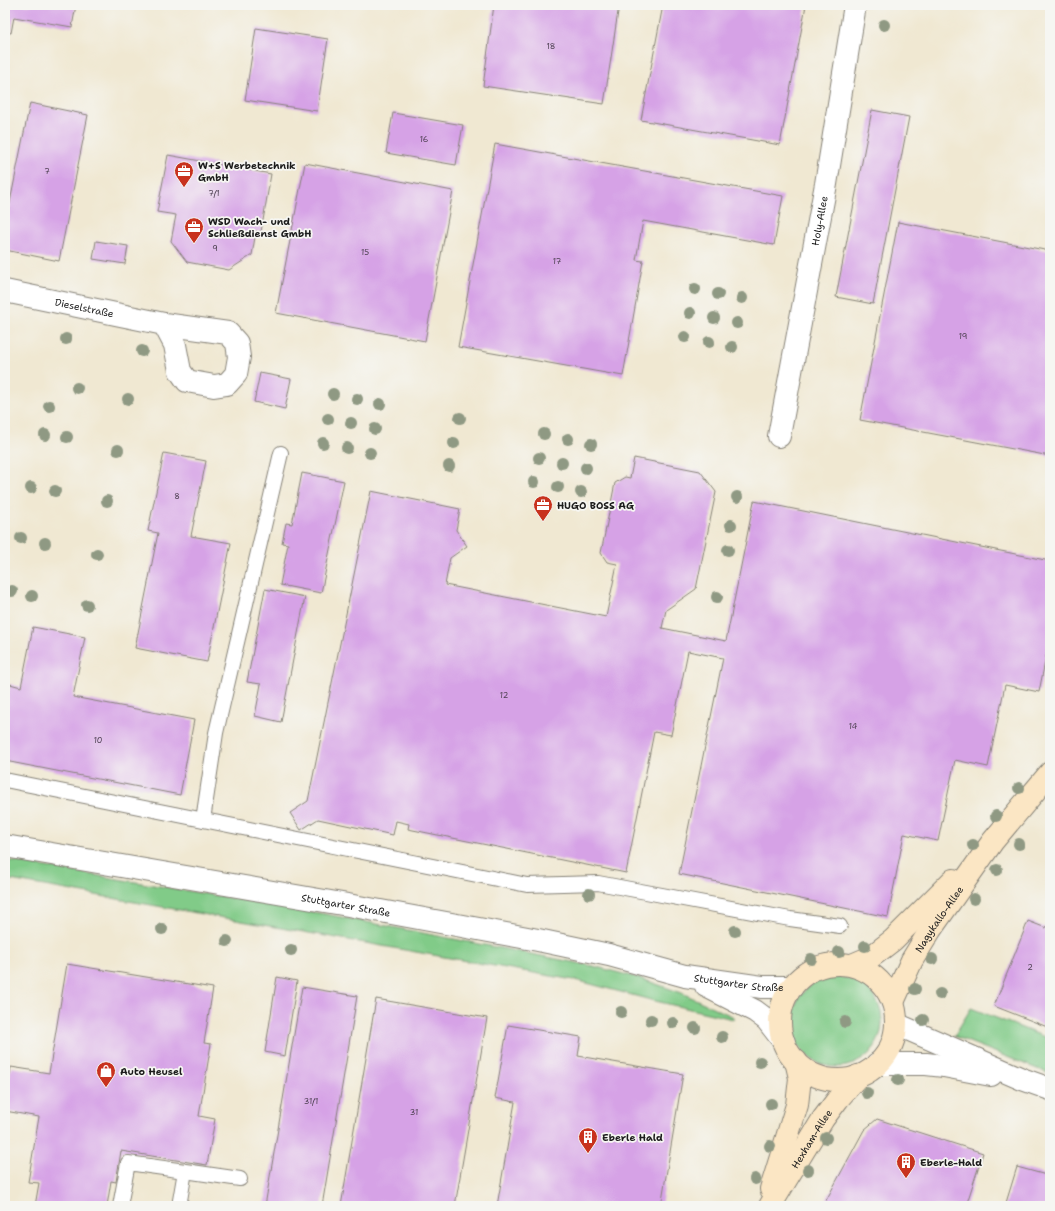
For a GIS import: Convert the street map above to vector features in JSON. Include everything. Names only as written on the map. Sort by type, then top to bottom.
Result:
[{"type":"main road","name":"Nagykallo-Allee","points":[[893,1002],[912,960],[931,929],[993,841],[1050,773]]},
{"type":"main road","name":"Nagykallo-Allee","points":[[852,966],[871,957],[893,940],[993,841]]},
{"type":"main road","points":[[830,964],[852,966],[863,969],[873,975],[888,992],[896,1013],[894,1036],[891,1046],[878,1064],[858,1076],[847,1079],[825,1078],[804,1068],[789,1052],[784,1042],[781,1030],[782,1013],[786,997],[792,987],[800,979],[819,967],[830,964]]},
{"type":"main road","name":"Hexham-Allee","points":[[765,1206],[798,1105],[800,1078],[796,1061]]},
{"type":"main road","name":"Hexham-Allee","points":[[770,1206],[823,1118],[858,1076]]},
{"type":"street","name":"Holy-Allee","points":[[779,436],[825,192],[855,5]]},
{"type":"street","name":"Dieselstraße","points":[[5,291],[164,324]]},
{"type":"street","name":"Stuttgarter Straße","points":[[5,846],[348,905],[538,940],[609,955],[685,976],[762,988],[792,987]]},
{"type":"street","name":"Stuttgarter Straße","points":[[685,976],[755,1011],[767,1020],[784,1042]]},
{"type":"street","points":[[896,1024],[1022,1079],[1050,1089]]},
{"type":"street","points":[[878,1064],[914,1063],[944,1066],[984,1074],[1022,1079]]},
{"type":"lane","points":[[203,820],[216,733],[281,453]]},
{"type":"lane","points":[[5,780],[527,885],[598,883],[790,919],[840,926]]},
{"type":"lane","points":[[120,1206],[128,1163],[240,1179]]},
{"type":"lane","points":[[179,1206],[185,1171]]},
{"type":"green space","points":[[5,860],[325,914],[593,966],[639,978],[682,993],[734,1017],[733,1019],[651,1000],[579,981],[5,879]]},
{"type":"green space","points":[[837,977],[854,980],[869,990],[879,1005],[882,1022],[879,1039],[869,1054],[854,1064],[837,1067],[820,1064],[805,1054],[795,1039],[792,1022],[795,1005],[805,990],[820,980]]},
{"type":"green space","points":[[971,1008],[1050,1039],[1050,1074],[954,1036]]},
{"type":"building","points":[[5,5],[76,5],[72,27],[14,17],[11,33],[5,32]]},
{"type":"building","points":[[494,5],[619,5],[604,104],[483,86]]},
{"type":"building","points":[[663,5],[806,5],[780,145],[641,120]]},
{"type":"building","points":[[256,28],[328,39],[317,111],[245,100]]},
{"type":"building","points":[[30,103],[88,115],[59,261],[5,250],[5,227]]},
{"type":"building","points":[[872,110],[909,117],[873,304],[836,297]]},
{"type":"building","points":[[393,113],[463,125],[456,165],[386,153]]},
{"type":"building","points":[[495,144],[783,196],[774,245],[643,221],[636,260],[643,261],[623,376],[458,347]]},
{"type":"building","points":[[168,155],[271,174],[261,232],[256,231],[252,255],[229,270],[187,262],[171,241],[176,215],[157,212]]},
{"type":"building","points":[[305,163],[453,191],[425,341],[276,313]]},
{"type":"building","points":[[898,222],[1050,251],[1050,456],[860,420]]},
{"type":"building","points":[[96,241],[128,246],[125,264],[93,259]]},
{"type":"building","points":[[260,373],[291,379],[285,409],[254,402]]},
{"type":"building","points":[[164,453],[206,461],[191,536],[231,543],[207,662],[135,648],[158,533],[148,531]]},
{"type":"building","points":[[634,458],[700,471],[716,492],[696,589],[666,610],[662,628],[726,641],[754,501],[1050,561],[1050,636],[1039,692],[1005,685],[988,767],[955,760],[938,841],[904,834],[888,917],[679,874],[723,658],[688,651],[671,735],[654,732],[626,873],[408,829],[409,824],[396,821],[393,835],[318,819],[301,830],[290,813],[308,801],[371,491],[460,509],[456,530],[467,546],[450,558],[445,585],[606,617],[617,564],[607,562],[601,553],[615,483],[625,477],[630,478]]},
{"type":"building","points":[[302,473],[344,481],[321,593],[280,585],[288,544],[282,543],[286,523],[292,524]]},
{"type":"building","points":[[265,589],[305,597],[281,722],[255,716],[261,684],[247,682]]},
{"type":"building","points":[[33,627],[85,637],[73,697],[194,720],[180,795],[5,761],[5,710],[10,684],[21,687]]},
{"type":"building","points":[[1050,919],[1050,1028],[994,1006],[1028,921],[1046,928]]},
{"type":"building","name":"Auto Heusel","points":[[67,964],[213,988],[204,1043],[211,1044],[199,1116],[215,1119],[207,1165],[121,1151],[116,1182],[111,1181],[107,1206],[35,1206],[39,1183],[28,1182],[39,1117],[5,1111],[11,1067],[49,1073]]},
{"type":"building","points":[[277,977],[297,981],[285,1056],[265,1052]]},
{"type":"building","points":[[302,987],[357,996],[322,1206],[265,1206]]},
{"type":"building","points":[[376,999],[487,1018],[455,1206],[341,1206]]},
{"type":"building","name":"Eberle Hald","points":[[508,1025],[581,1037],[578,1056],[683,1074],[661,1206],[497,1206],[515,1102],[495,1098]]},
{"type":"building","name":"Eberle-Hald","points":[[877,1119],[983,1153],[966,1206],[823,1206],[864,1130]]},
{"type":"building","points":[[1017,1167],[1050,1176],[1050,1206],[1005,1206]]},
{"type":"place","name":"W+S Werbetechnik GmbH","points":[[184,188]]},
{"type":"place","name":"WSD Wach- und Schließdienst GmbH","points":[[194,244]]},
{"type":"place","name":"HUGO BOSS AG","points":[[543,522]]},
{"type":"place","name":"Auto Heusel","points":[[106,1088]]},
{"type":"place","name":"Eberle Hald","points":[[588,1154]]},
{"type":"place","name":"Eberle-Hald","points":[[906,1179]]}]
